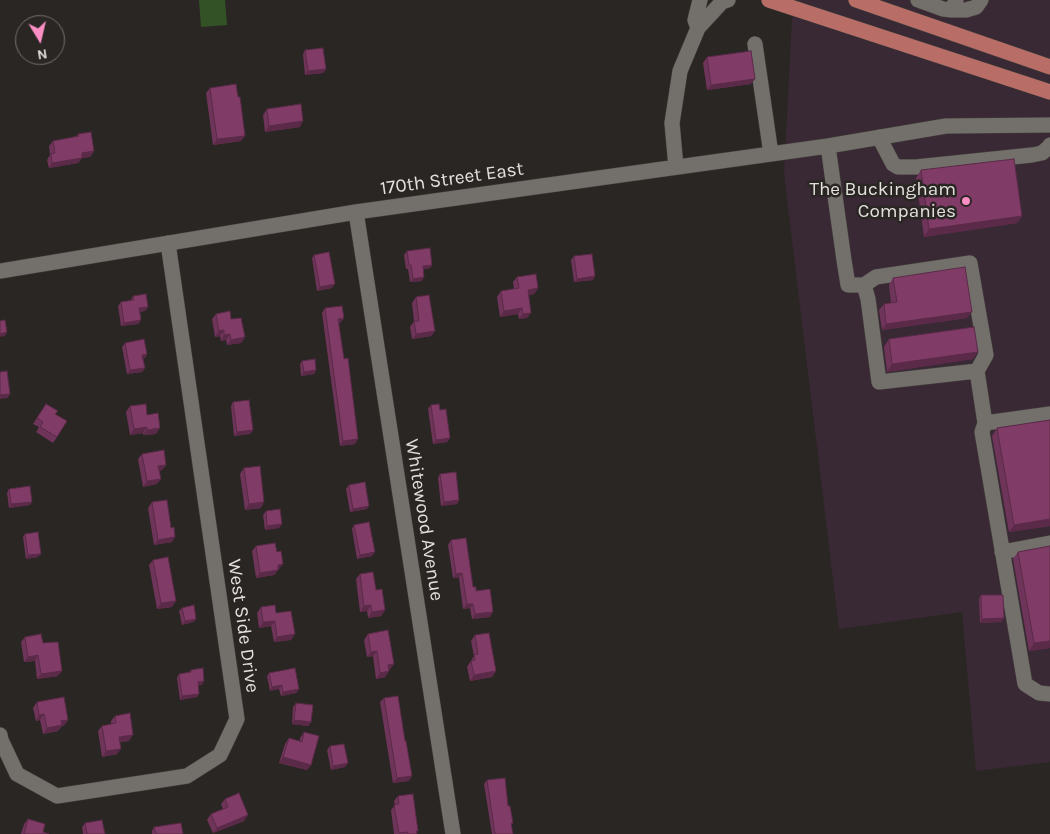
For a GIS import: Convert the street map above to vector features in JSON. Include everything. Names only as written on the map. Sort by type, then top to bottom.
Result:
[{"type":"main road","points":[[769,0],[1050,92]]},
{"type":"main road","points":[[856,0],[1050,67]]},
{"type":"street","points":[[698,28],[695,20],[700,0]]},
{"type":"street","points":[[676,167],[672,123],[680,71],[698,28],[722,2],[728,0]]},
{"type":"street","points":[[918,0],[943,9],[954,5],[966,10],[976,7],[981,0]]},
{"type":"street","points":[[755,44],[771,154]]},
{"type":"street","name":"170th Street East","points":[[0,271],[356,212],[828,146],[946,126],[1050,125]]},
{"type":"street","points":[[879,137],[893,164],[898,167],[916,167],[1032,155],[1042,153],[1050,145]]},
{"type":"street","points":[[828,146],[848,285],[864,285],[876,277],[970,263],[986,355],[976,370],[986,424],[982,432],[1025,684],[1039,692],[1050,694]]},
{"type":"street","name":"Whitewood Avenue","points":[[356,212],[453,834]]},
{"type":"street","name":"West Side Drive","points":[[0,735],[17,774],[57,796],[187,776],[220,755],[236,719],[168,243]]},
{"type":"street","points":[[864,285],[868,299],[879,382],[976,370]]},
{"type":"street","points":[[986,424],[1050,414]]},
{"type":"street","points":[[1002,552],[1050,543]]},
{"type":"shaded area","points":[[793,0],[1050,0],[1050,762],[976,771],[962,612],[839,629],[784,174]]},
{"type":"green space","points":[[199,0],[225,0],[227,25],[201,27]]},
{"type":"building","points":[[323,48],[326,69],[308,71],[305,50]]},
{"type":"building","points":[[751,51],[755,79],[711,85],[707,57]]},
{"type":"building","points":[[236,84],[238,97],[240,97],[245,136],[217,139],[210,88]]},
{"type":"building","points":[[301,104],[303,121],[269,126],[267,109]]},
{"type":"building","points":[[91,132],[94,151],[82,153],[82,158],[52,163],[51,154],[55,153],[53,141]]},
{"type":"building","name":"The Buckingham Companies","points":[[1014,159],[1022,216],[929,229],[921,170]]},
{"type":"building","points":[[430,248],[432,265],[423,266],[424,277],[413,279],[407,251]]},
{"type":"building","points":[[329,252],[335,284],[320,287],[314,255]]},
{"type":"building","points":[[592,254],[595,276],[577,279],[574,256]]},
{"type":"building","points":[[965,267],[972,312],[886,324],[884,304],[897,302],[893,278]]},
{"type":"building","points":[[536,274],[538,288],[528,290],[531,313],[523,314],[522,308],[504,311],[501,291],[519,288],[517,277]]},
{"type":"building","points":[[146,294],[148,307],[139,308],[141,320],[124,323],[121,302],[134,300],[133,296]]},
{"type":"building","points":[[429,295],[435,331],[416,334],[414,321],[419,321],[416,297]]},
{"type":"building","points":[[342,306],[344,318],[338,319],[344,359],[348,358],[358,439],[343,441],[325,308]]},
{"type":"building","points":[[230,311],[231,319],[241,318],[245,337],[231,340],[230,334],[224,335],[224,330],[219,331],[216,314]]},
{"type":"building","points":[[5,320],[7,332],[0,334],[0,321]]},
{"type":"building","points":[[974,327],[978,352],[892,364],[889,339]]},
{"type":"building","points":[[144,339],[147,354],[142,355],[145,368],[130,370],[125,343]]},
{"type":"building","points":[[315,359],[316,370],[304,372],[302,361]]},
{"type":"building","points":[[7,371],[10,394],[0,395],[0,372]]},
{"type":"building","points":[[249,400],[253,430],[237,432],[233,402]]},
{"type":"building","points":[[46,404],[58,411],[55,414],[67,421],[57,437],[40,427],[43,422],[37,418]]},
{"type":"building","points":[[146,404],[147,415],[158,413],[160,428],[134,429],[130,406]]},
{"type":"building","points":[[439,404],[440,410],[446,409],[450,438],[436,440],[431,405]]},
{"type":"building","points":[[1050,420],[1050,519],[1014,525],[997,428]]},
{"type":"building","points":[[164,450],[166,465],[158,466],[161,479],[147,481],[142,454]]},
{"type":"building","points":[[260,466],[264,502],[249,504],[244,468]]},
{"type":"building","points":[[456,472],[459,500],[444,502],[440,474]]},
{"type":"building","points":[[365,482],[369,506],[353,509],[349,485]]},
{"type":"building","points":[[30,486],[32,502],[11,504],[9,489]]},
{"type":"building","points":[[167,500],[171,528],[174,527],[175,537],[158,540],[152,502]]},
{"type":"building","points":[[280,509],[282,524],[267,526],[266,511]]},
{"type":"building","points":[[369,522],[375,552],[360,555],[354,525]]},
{"type":"building","points":[[38,532],[41,554],[28,555],[25,534]]},
{"type":"building","points":[[466,538],[473,587],[476,587],[476,591],[490,589],[493,612],[475,614],[473,604],[467,604],[462,573],[456,574],[451,540]]},
{"type":"building","points":[[275,543],[277,552],[281,551],[283,564],[278,565],[278,570],[260,573],[256,546]]},
{"type":"building","points":[[1050,546],[1050,641],[1034,643],[1018,552]]},
{"type":"building","points":[[168,557],[176,601],[161,603],[153,560]]},
{"type":"building","points":[[373,572],[376,590],[382,589],[385,610],[372,612],[371,605],[364,606],[360,574]]},
{"type":"building","points":[[981,595],[1003,595],[1004,618],[982,619]]},
{"type":"building","points":[[194,605],[196,619],[185,621],[182,608]]},
{"type":"building","points":[[275,605],[276,613],[291,611],[295,634],[277,637],[275,621],[263,622],[261,607]]},
{"type":"building","points":[[388,630],[394,664],[388,665],[389,671],[380,673],[377,651],[371,652],[368,634]]},
{"type":"building","points":[[489,633],[496,671],[474,675],[471,661],[475,660],[474,655],[478,654],[475,635]]},
{"type":"building","points":[[41,634],[43,643],[58,642],[62,671],[41,674],[38,655],[28,657],[25,637]]},
{"type":"building","points":[[203,668],[204,681],[198,682],[199,694],[182,696],[179,674]]},
{"type":"building","points":[[295,668],[299,689],[283,692],[282,685],[272,687],[269,673]]},
{"type":"building","points":[[398,696],[412,776],[397,778],[384,698]]},
{"type":"building","points":[[64,697],[68,720],[61,721],[62,725],[47,728],[44,714],[39,715],[37,702]]},
{"type":"building","points":[[296,703],[313,705],[311,722],[294,720]]},
{"type":"building","points":[[130,713],[133,735],[119,737],[121,749],[106,751],[102,726],[116,723],[115,716]]},
{"type":"building","points":[[304,732],[319,736],[311,765],[283,757],[289,738],[302,742]]},
{"type":"building","points":[[344,744],[348,763],[333,766],[330,746]]},
{"type":"building","points":[[505,778],[508,806],[510,806],[513,823],[511,823],[513,834],[495,834],[487,780]]},
{"type":"building","points":[[239,793],[248,815],[217,828],[211,814],[228,807],[225,799]]},
{"type":"building","points":[[413,794],[417,834],[399,833],[394,805],[399,804],[398,796]]},
{"type":"building","points":[[28,819],[45,824],[43,832],[49,834],[24,834]]},
{"type":"building","points":[[102,820],[105,834],[87,834],[85,823]]},
{"type":"building","points":[[181,823],[183,834],[156,834],[154,827]]},
{"type":"place","name":"The Buckingham Companies","points":[[966,201]]}]
